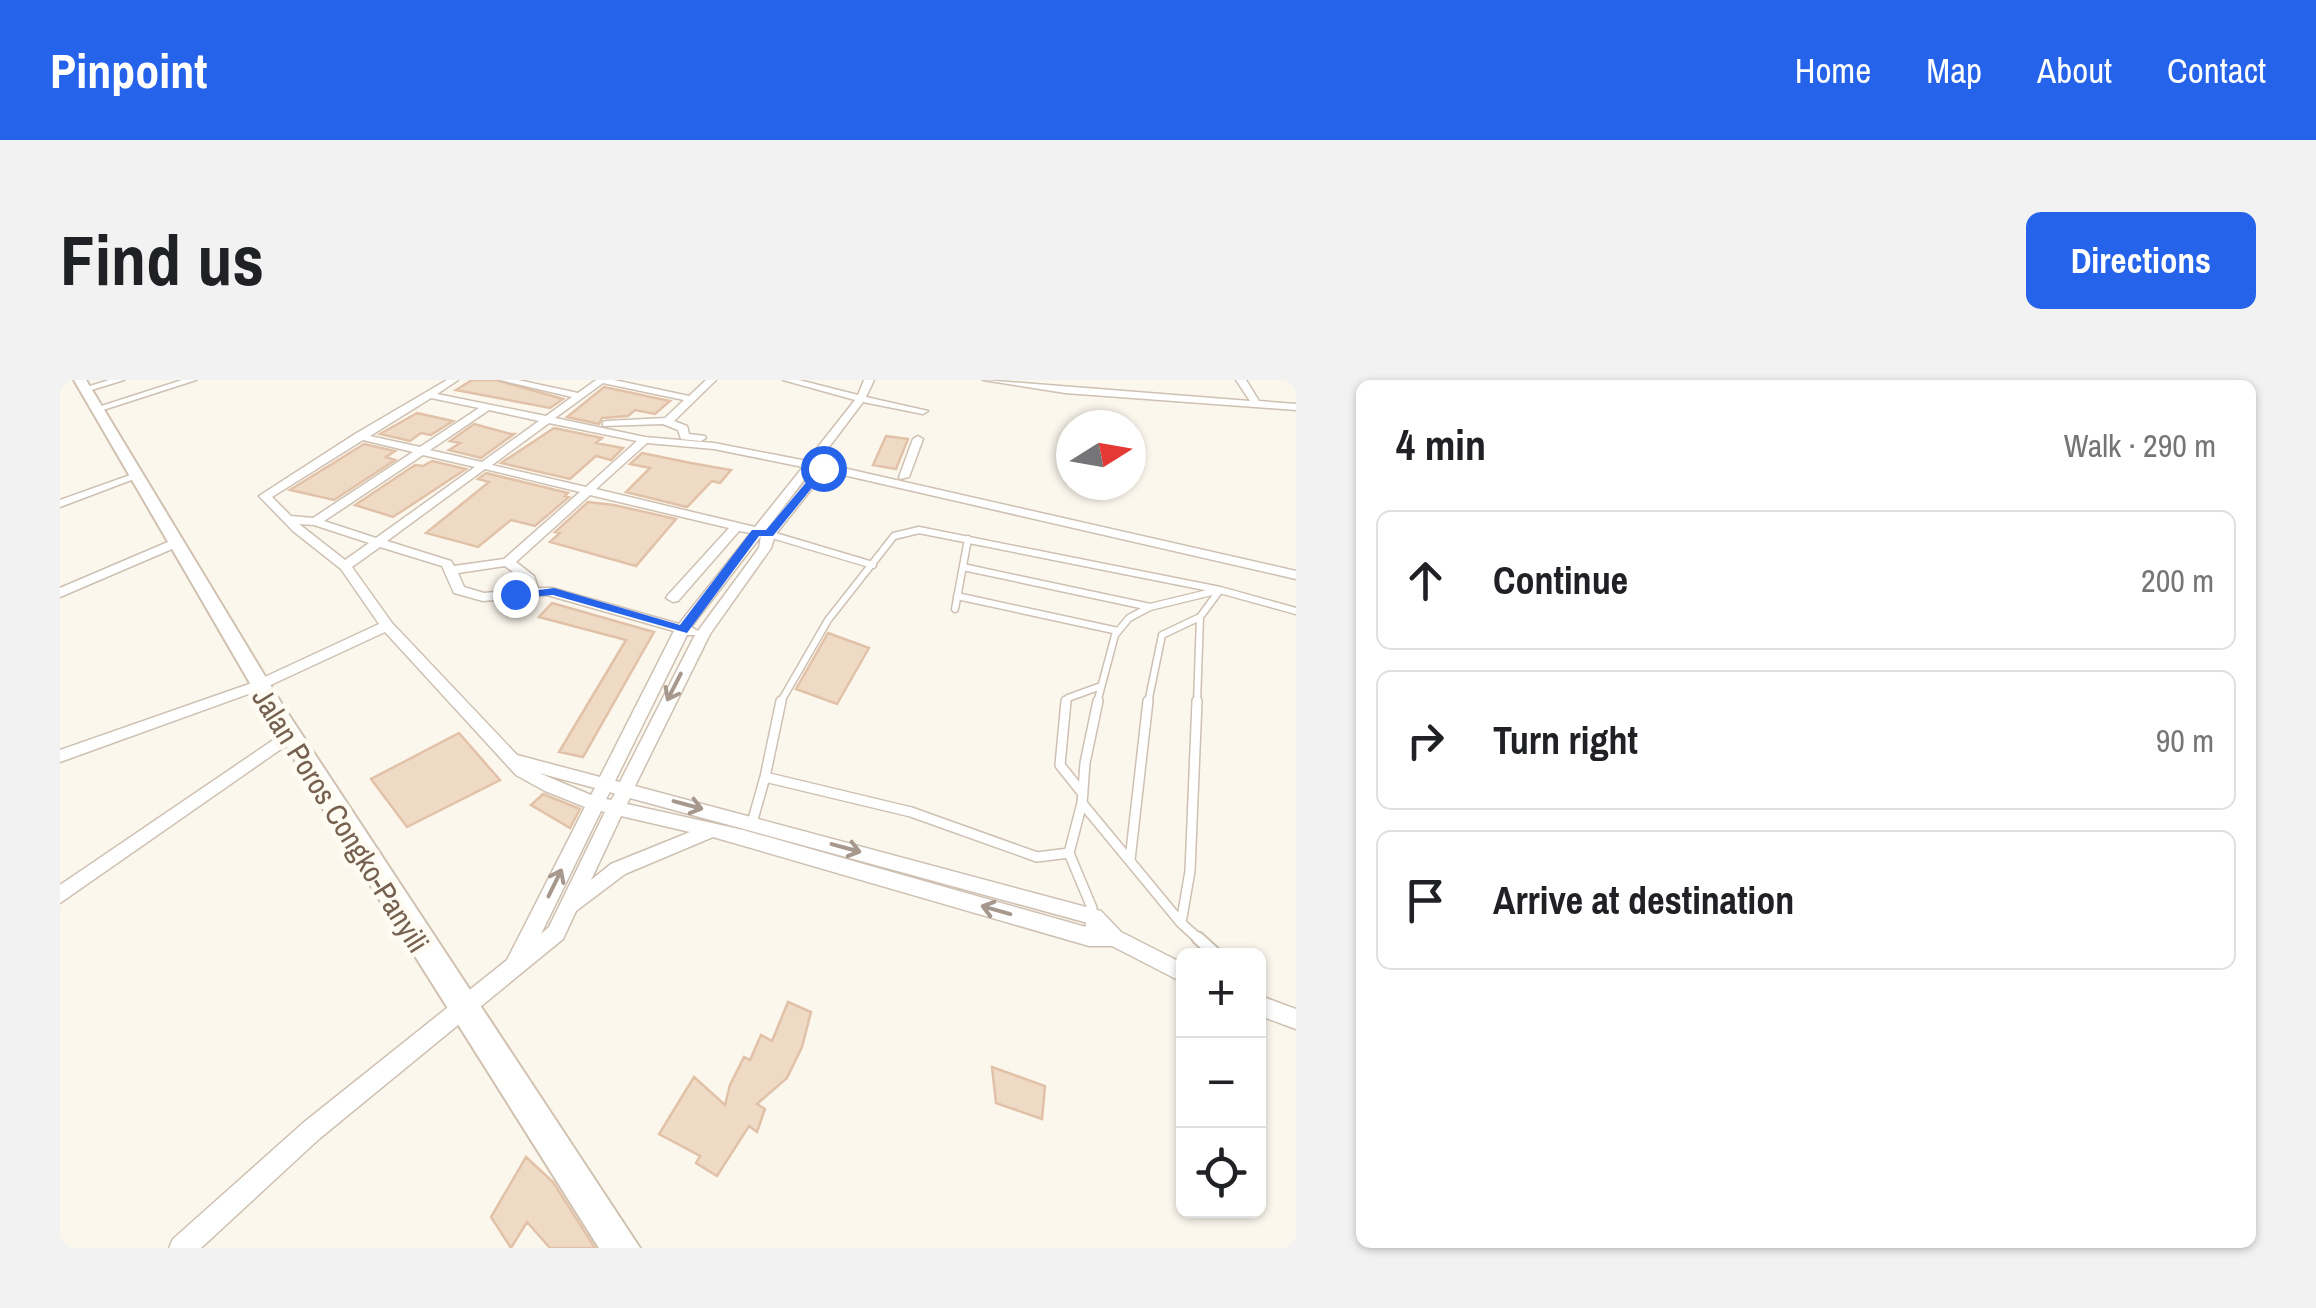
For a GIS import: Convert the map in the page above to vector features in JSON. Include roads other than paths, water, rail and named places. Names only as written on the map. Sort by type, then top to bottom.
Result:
[{"type":"main road","name":"Jalan Poros Congko-Panyili","points":[[87,393],[288,736],[460,1010],[621,1248]]},
{"type":"street","points":[[87,393],[119,380]]},
{"type":"street","points":[[87,393],[191,380]]},
{"type":"street","points":[[506,380],[581,396]]},
{"type":"street","points":[[345,566],[601,380],[691,399]]},
{"type":"street","points":[[441,388],[489,406],[630,430],[668,422],[711,380]]},
{"type":"street","points":[[788,380],[923,411]]},
{"type":"street","points":[[513,971],[682,630],[818,461],[869,380]]},
{"type":"street","points":[[988,380],[1296,406]]},
{"type":"street","points":[[1140,380],[1142,396]]},
{"type":"street","points":[[1241,380],[1256,401]]},
{"type":"street","points":[[509,392],[525,382]]},
{"type":"street","points":[[553,416],[441,388],[267,493],[267,498],[345,566],[387,626],[522,772],[551,787],[599,794],[624,788],[747,830],[1092,927],[1176,970]]},
{"type":"street","points":[[315,522],[489,406]]},
{"type":"street","points":[[668,422],[683,428],[685,437]]},
{"type":"street","points":[[630,430],[645,440],[669,444],[714,446],[818,461],[1296,566]]},
{"type":"street","points":[[360,436],[762,533]]},
{"type":"street","points":[[669,444],[685,437],[904,476],[1296,574]]},
{"type":"street","points":[[904,476],[918,439]]},
{"type":"street","points":[[451,570],[508,562],[645,440]]},
{"type":"street","points":[[60,504],[137,476]]},
{"type":"street","points":[[289,519],[315,522],[447,564],[459,590],[472,596],[554,592],[702,634]]},
{"type":"street","points":[[674,598],[736,526]]},
{"type":"street","points":[[182,1248],[311,1131],[556,933],[702,634],[764,548],[762,533]]},
{"type":"street","points":[[60,592],[174,543]]},
{"type":"street","points":[[508,562],[530,579],[532,591]]},
{"type":"street","points":[[60,756],[257,686],[387,626]]},
{"type":"street","points":[[60,895],[288,736]]},
{"type":"street","points":[[599,794],[616,808],[711,831],[747,830]]},
{"type":"street","points":[[571,907],[618,870],[711,831]]},
{"type":"street","points":[[1266,1009],[1290,1017]]},
{"type":"lane","points":[[747,830],[766,777],[778,705],[828,620],[894,536],[910,530],[968,539],[1220,590],[1296,611]]},
{"type":"lane","points":[[762,533],[873,564]]},
{"type":"lane","points":[[954,608],[968,539]]},
{"type":"lane","points":[[962,567],[1150,607]]},
{"type":"lane","points":[[1092,927],[1070,853],[1108,652],[1129,618],[1150,607],[1220,590]]},
{"type":"lane","points":[[1130,860],[1140,812],[1152,668],[1162,635],[1200,616],[1220,590]]},
{"type":"lane","points":[[957,596],[1118,631]]},
{"type":"lane","points":[[1181,923],[1190,871],[1200,616]]},
{"type":"lane","points":[[1102,686],[1068,698],[1064,706],[1060,765],[1181,923],[1209,948]]},
{"type":"lane","points":[[766,777],[911,812],[1037,857],[1070,853]]},
{"type":"lane","points":[[1266,998],[1290,1017]]}]
